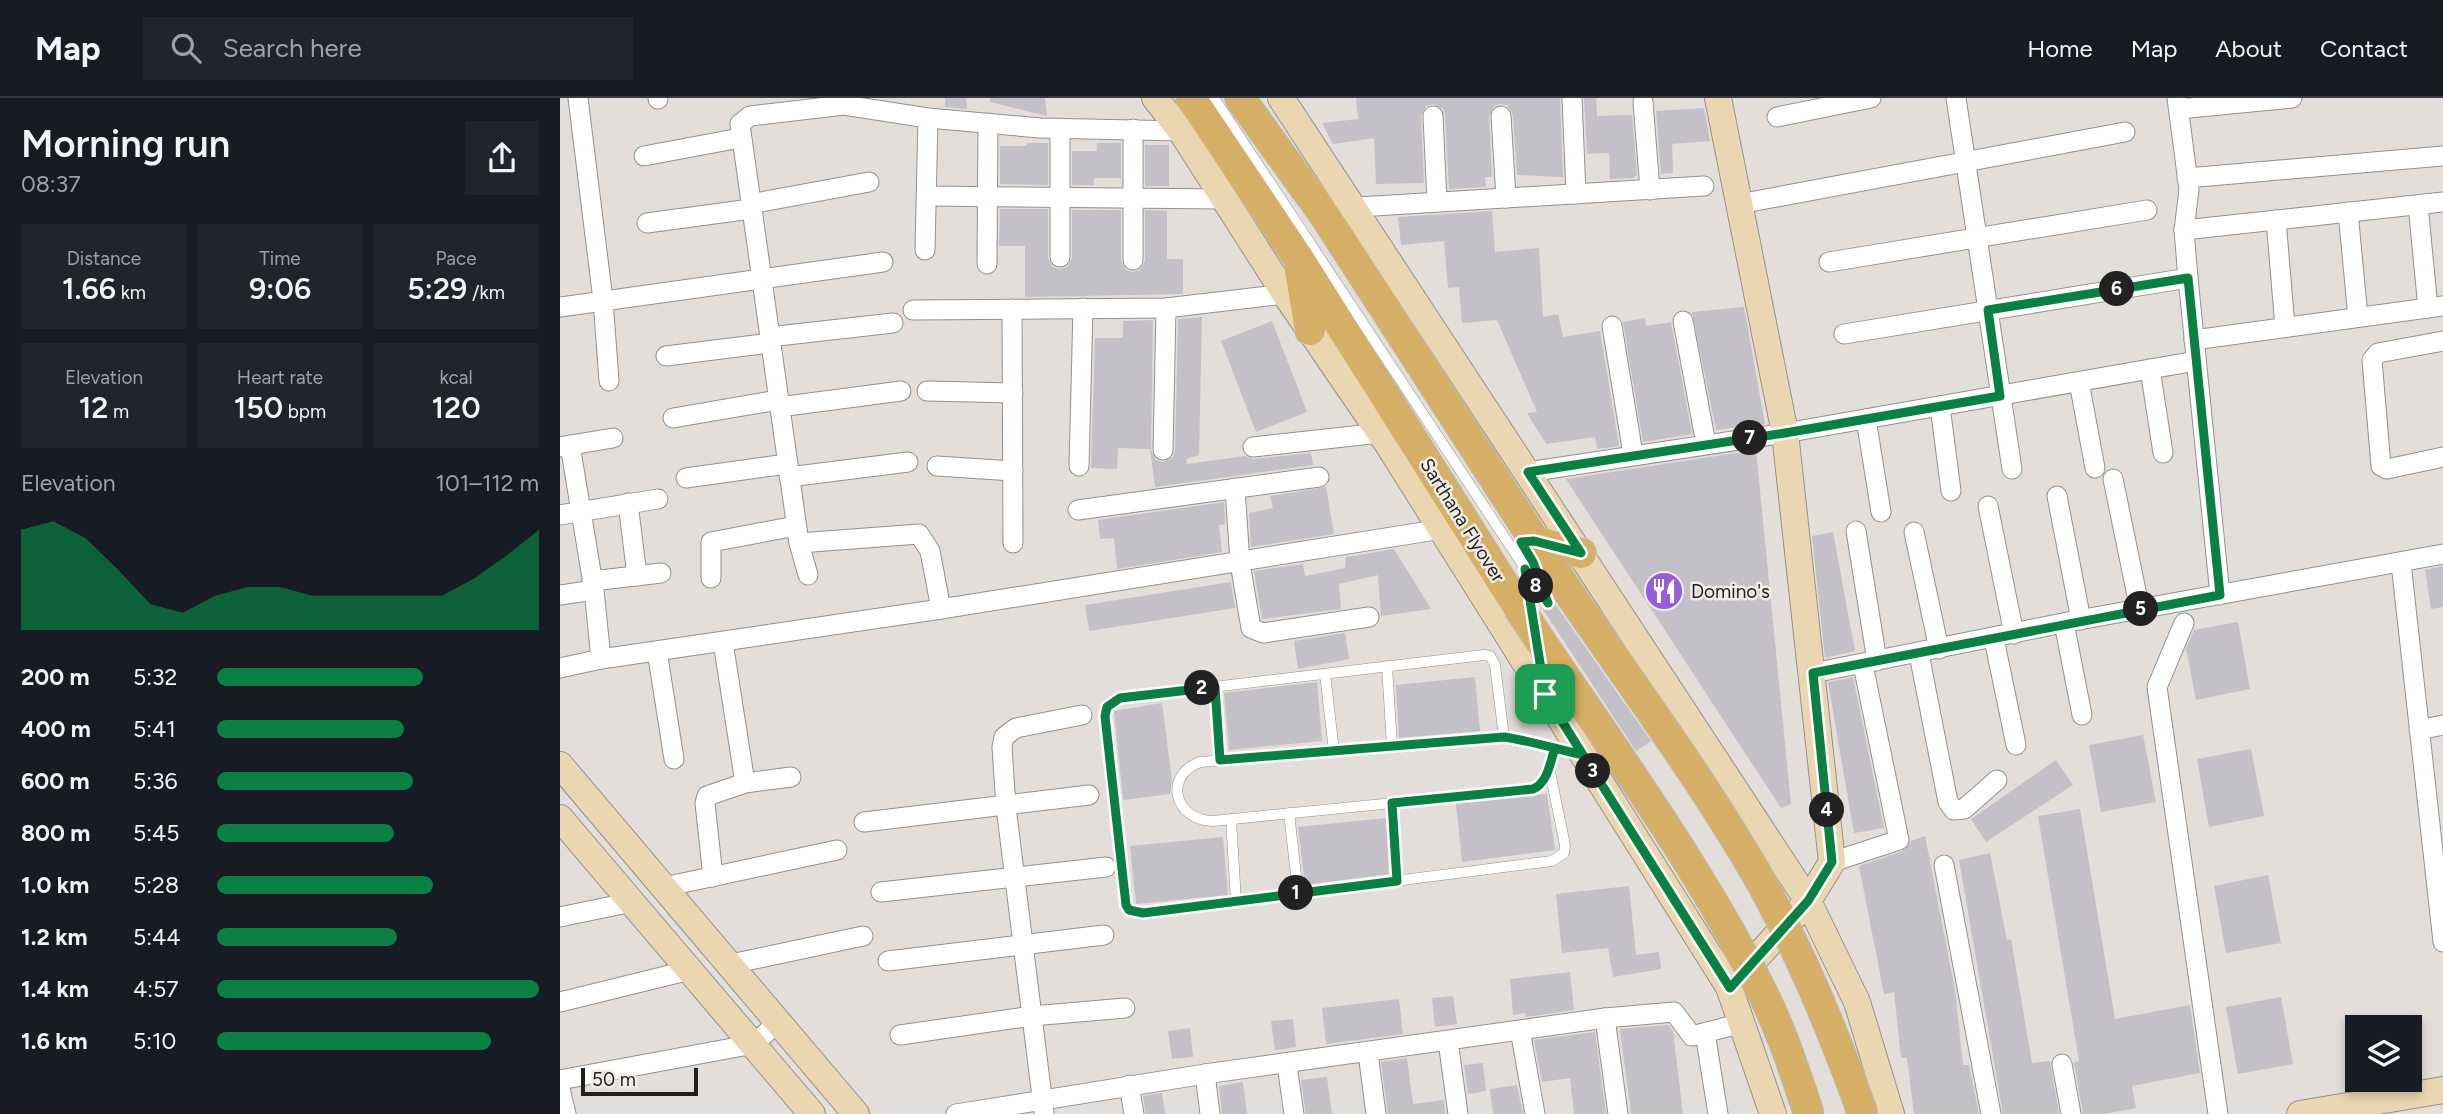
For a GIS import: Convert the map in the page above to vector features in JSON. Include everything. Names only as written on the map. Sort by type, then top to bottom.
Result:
[{"type":"main road","points":[[1244,99],[1321,211],[1527,541],[1539,569],[1684,761],[1760,880],[1829,1017],[1863,1114]]},
{"type":"main road","name":"Sarthana Flyover","points":[[1198,112],[1297,256],[1518,607],[1709,895],[1757,981],[1784,1040],[1809,1114]]},
{"type":"main road","points":[[1297,256],[1310,330]]},
{"type":"main road","points":[[1527,541],[1581,553]]},
{"type":"street","points":[[578,98],[603,300],[609,381]]},
{"type":"street","points":[[1155,98],[1198,112]]},
{"type":"street","points":[[1281,98],[1808,901],[1857,1002],[1891,1114]]},
{"type":"street","points":[[1572,98],[1576,194]]},
{"type":"street","points":[[1718,98],[1785,433],[1832,862],[1808,901],[1730,988]]},
{"type":"street","points":[[1777,117],[1871,98]]},
{"type":"street","points":[[1956,98],[2012,469]]},
{"type":"street","points":[[2220,595],[2188,278],[2185,230],[2187,178],[2178,104],[2292,98]]},
{"type":"street","points":[[1643,102],[1650,190]]},
{"type":"street","points":[[808,575],[798,535],[788,471],[740,124],[750,116],[844,105],[928,118],[1060,128],[1133,130],[1198,112]]},
{"type":"street","points":[[1198,112],[1224,199],[1442,529],[1730,988],[1773,1114]]},
{"type":"street","points":[[1433,116],[1437,202]]},
{"type":"street","points":[[1501,117],[1506,198]]},
{"type":"street","points":[[925,250],[928,118]]},
{"type":"street","points":[[987,264],[988,123]]},
{"type":"street","points":[[1060,128],[1060,257]]},
{"type":"street","points":[[1133,130],[1133,260]]},
{"type":"street","points":[[1739,204],[1965,159],[2125,132]]},
{"type":"street","points":[[644,156],[740,138]]},
{"type":"street","points":[[2187,178],[2443,156]]},
{"type":"street","points":[[648,223],[869,182]]},
{"type":"street","points":[[1321,211],[1704,186]]},
{"type":"street","points":[[927,196],[1224,199]]},
{"type":"street","points":[[2185,230],[2443,202]]},
{"type":"street","points":[[2194,340],[2436,307],[2418,205]]},
{"type":"street","points":[[1829,262],[2147,210]]},
{"type":"street","points":[[2348,212],[2358,317]]},
{"type":"street","points":[[2276,220],[2286,327]]},
{"type":"street","points":[[560,307],[883,262]]},
{"type":"street","points":[[1844,334],[2188,278]]},
{"type":"street","points":[[912,310],[1167,308],[1285,294]]},
{"type":"street","points":[[1079,466],[1083,308]]},
{"type":"street","points":[[1163,450],[1167,308]]},
{"type":"street","points":[[1012,309],[1013,543]]},
{"type":"street","points":[[1683,321],[1706,444]]},
{"type":"street","points":[[666,356],[893,323]]},
{"type":"street","points":[[1612,326],[1633,454]]},
{"type":"street","points":[[2443,341],[2378,353],[2372,360],[2381,466],[2387,469],[2443,457]]},
{"type":"street","points":[[1528,472],[1785,433],[2196,361]]},
{"type":"street","points":[[2150,369],[2163,453]]},
{"type":"street","points":[[2079,382],[2095,468]]},
{"type":"street","points":[[673,418],[779,403],[901,391]]},
{"type":"street","points":[[927,391],[1013,393]]},
{"type":"street","points":[[1940,406],[1951,491]]},
{"type":"street","points":[[1866,419],[1881,512]]},
{"type":"street","points":[[1253,447],[1380,433]]},
{"type":"street","points":[[601,659],[581,511],[565,446],[613,438]]},
{"type":"street","points":[[686,478],[908,463]]},
{"type":"street","points":[[937,467],[1013,471]]},
{"type":"street","points":[[1078,510],[1319,477]]},
{"type":"street","points":[[2113,479],[2140,610]]},
{"type":"street","points":[[1235,488],[1240,563],[1251,628],[1257,632],[1369,617]]},
{"type":"street","points":[[2057,496],[2082,715]]},
{"type":"street","points":[[560,515],[658,499]]},
{"type":"street","points":[[628,503],[637,576]]},
{"type":"street","points":[[1989,506],[2014,634]]},
{"type":"street","points":[[560,668],[601,659],[1240,563],[1442,529]]},
{"type":"street","points":[[1832,862],[1899,841],[1870,663],[1856,531]]},
{"type":"street","points":[[1914,532],[1939,649]]},
{"type":"street","points":[[711,578],[711,542],[798,535],[919,534],[930,551],[941,609]]},
{"type":"street","points":[[1813,673],[1919,654],[2073,621],[2443,554]]},
{"type":"street","points":[[2401,563],[2419,730],[2436,807],[2443,942]]},
{"type":"street","points":[[560,595],[637,576],[661,573]]},
{"type":"street","points":[[2184,623],[2157,687],[2218,1114]]},
{"type":"street","points":[[1994,639],[2016,745]]},
{"type":"street","points":[[723,642],[745,783]]},
{"type":"street","points":[[657,651],[674,759]]},
{"type":"street","points":[[1919,654],[1948,803],[1954,810],[1964,809],[1997,780]]},
{"type":"street","points":[[1043,1108],[1006,807],[1002,747],[1009,731],[1082,715]]},
{"type":"street","points":[[2419,730],[2443,725]]},
{"type":"street","points":[[560,765],[856,1114]]},
{"type":"street","points":[[713,877],[705,803],[707,796],[745,783],[791,777]]},
{"type":"street","points":[[864,822],[1089,795]]},
{"type":"street","points":[[560,818],[812,1114]]},
{"type":"street","points":[[664,887],[837,850]]},
{"type":"street","points":[[1944,865],[1991,1114]]},
{"type":"street","points":[[881,892],[1106,867]]},
{"type":"street","points":[[560,917],[632,902]]},
{"type":"street","points":[[888,961],[1023,947],[1104,934]]},
{"type":"street","points":[[731,964],[863,936]]},
{"type":"street","points":[[560,1002],[691,970]]},
{"type":"street","points":[[900,1035],[1032,1016],[1125,1008]]},
{"type":"street","points":[[956,1114],[1043,1108],[1129,1085],[1605,1018],[1674,1012],[1689,1035],[1742,1023]]},
{"type":"street","points":[[1605,1018],[1618,1114]]},
{"type":"street","points":[[560,1080],[754,1044],[779,1021]]},
{"type":"street","points":[[1520,1030],[1535,1114]]},
{"type":"street","points":[[1705,1033],[1718,1114]]},
{"type":"street","points":[[1448,1041],[1458,1114]]},
{"type":"street","points":[[1368,1053],[1376,1114]]},
{"type":"street","points":[[2062,1064],[2071,1114]]},
{"type":"street","points":[[1286,1065],[1293,1114]]},
{"type":"street","points":[[1205,1074],[1210,1114]]},
{"type":"street","points":[[1129,1085],[1134,1114]]},
{"type":"street","points":[[560,1089],[566,1114]]},
{"type":"street","points":[[2300,1114],[2443,1090]]},
{"type":"lane","points":[[1244,99],[1287,183]]},
{"type":"lane","points":[[1198,112],[1539,569],[1545,694]]},
{"type":"lane","points":[[1456,443],[1527,541]]},
{"type":"lane","points":[[1504,737],[1496,665],[1490,656],[1484,654],[1120,698],[1107,707],[1105,716],[1129,910],[1143,913],[1559,858],[1565,845],[1549,767]]},
{"type":"lane","points":[[1387,666],[1392,746]]},
{"type":"lane","points":[[1325,674],[1334,751]]},
{"type":"lane","points":[[1215,687],[1220,760]]},
{"type":"lane","points":[[1555,748],[1541,786],[1533,789],[1203,821],[1190,816],[1178,794],[1179,779],[1187,767],[1200,762],[1220,760],[1504,737],[1555,748],[1583,755]]},
{"type":"lane","points":[[1392,803],[1397,881]]},
{"type":"lane","points":[[1289,813],[1298,893]]},
{"type":"lane","points":[[1231,819],[1236,901]]},
{"type":"building","points":[[945,98],[966,98],[967,109],[945,107]]},
{"type":"building","points":[[990,98],[1045,98],[1047,116],[990,102]]},
{"type":"building","points":[[1356,98],[1560,98],[1563,177],[1517,175],[1513,115],[1507,105],[1500,104],[1494,106],[1489,116],[1492,177],[1485,177],[1486,187],[1449,189],[1445,115],[1443,109],[1433,104],[1426,106],[1421,116],[1424,183],[1376,184],[1374,138],[1333,144],[1322,123],[1358,119]]},
{"type":"building","points":[[1584,98],[1596,98],[1597,116],[1632,115],[1637,175],[1633,178],[1610,179],[1609,153],[1587,154]]},
{"type":"building","points":[[1704,108],[1710,141],[1672,144],[1673,173],[1661,174],[1656,111]]},
{"type":"building","points":[[1027,143],[1048,143],[1048,185],[1000,184],[1000,146],[1027,146]]},
{"type":"building","points":[[1097,143],[1121,143],[1121,178],[1094,178],[1094,185],[1072,185],[1072,151],[1097,151]]},
{"type":"building","points":[[1145,145],[1169,145],[1169,186],[1145,186]]},
{"type":"building","points":[[1000,209],[1048,209],[1048,258],[1053,267],[1059,269],[1067,267],[1072,258],[1072,210],[1121,210],[1121,261],[1126,270],[1132,272],[1140,270],[1145,261],[1145,210],[1167,211],[1167,259],[1183,259],[1183,294],[1025,297],[1025,246],[999,246]]},
{"type":"building","points":[[1492,211],[1495,252],[1539,248],[1543,317],[1558,314],[1563,337],[1600,331],[1619,446],[1597,449],[1595,437],[1546,444],[1527,413],[1537,412],[1497,320],[1462,323],[1459,287],[1448,288],[1444,241],[1401,245],[1398,217]]},
{"type":"building","points":[[1744,307],[1765,424],[1716,430],[1692,312]]},
{"type":"building","points":[[1202,317],[1199,455],[1186,459],[1187,464],[1245,456],[1254,459],[1311,453],[1313,465],[1155,487],[1150,449],[1118,448],[1117,469],[1091,468],[1095,338],[1123,338],[1123,321],[1153,320],[1151,450],[1156,460],[1163,462],[1173,457],[1175,450],[1178,319]]},
{"type":"building","points":[[1645,318],[1646,326],[1671,322],[1692,434],[1643,442],[1623,322]]},
{"type":"building","points":[[1272,321],[1307,412],[1256,432],[1221,341]]},
{"type":"building","points":[[1756,450],[1791,804],[1781,808],[1566,479]]},
{"type":"building","points":[[1326,487],[1334,534],[1251,547],[1249,513],[1273,508],[1270,496]]},
{"type":"building","points":[[1224,502],[1225,524],[1219,525],[1222,552],[1117,569],[1114,538],[1100,539],[1098,520]]},
{"type":"building","points":[[1833,532],[1855,651],[1825,658],[1812,536]]},
{"type":"building","points":[[1394,549],[1431,609],[1381,616],[1378,575],[1339,584],[1341,609],[1262,619],[1254,571],[1303,564],[1305,576],[1345,568],[1346,557]]},
{"type":"building","points":[[2443,566],[2443,607],[2431,609],[2425,570]]},
{"type":"building","points":[[1231,582],[1235,608],[1089,631],[1085,605]]},
{"type":"building","points":[[1537,600],[1545,610],[1551,610],[1555,604],[1651,741],[1636,751]]},
{"type":"building","points":[[2238,622],[2250,689],[2196,700],[2186,649],[2194,630]]},
{"type":"building","points":[[1345,633],[1349,659],[1298,669],[1294,641]]},
{"type":"building","points":[[1475,677],[1480,731],[1399,738],[1396,685]]},
{"type":"building","points":[[1853,677],[1884,828],[1854,833],[1828,682]]},
{"type":"building","points":[[1317,682],[1322,741],[1229,750],[1224,693]]},
{"type":"building","points":[[1162,703],[1172,780],[1170,794],[1123,800],[1114,711]]},
{"type":"building","points":[[2143,735],[2156,802],[2101,812],[2089,745]]},
{"type":"building","points":[[2251,749],[2264,816],[2209,827],[2197,759]]},
{"type":"building","points":[[2056,760],[2073,785],[1986,842],[1971,819]]},
{"type":"building","points":[[1547,794],[1555,850],[1462,862],[1456,804]]},
{"type":"building","points":[[2080,809],[2115,1019],[2190,1005],[2200,1073],[2132,1086],[2136,1108],[2104,1114],[2083,1114],[2074,1062],[2079,1061],[2038,816]]},
{"type":"building","points":[[1386,818],[1389,874],[1305,885],[1298,827]]},
{"type":"building","points":[[1925,836],[1955,990],[1963,1065],[1969,1065],[1979,1114],[1914,1114],[1907,1058],[1901,1058],[1894,992],[1884,994],[1859,866],[1903,851],[1911,841]]},
{"type":"building","points":[[1223,837],[1228,895],[1136,904],[1130,846]]},
{"type":"building","points":[[1990,853],[2007,940],[2011,939],[2032,1063],[2050,1061],[2059,1114],[2003,1114],[1959,860]]},
{"type":"building","points":[[2268,875],[2281,943],[2226,953],[2214,886]]},
{"type":"building","points":[[1629,886],[1636,955],[1659,952],[1661,969],[1613,977],[1608,948],[1562,953],[1556,894]]},
{"type":"building","points":[[1570,972],[1574,1010],[1526,1017],[1525,1013],[1513,1015],[1510,979]]},
{"type":"building","points":[[1453,996],[1457,1024],[1435,1027],[1432,998]]},
{"type":"building","points":[[2281,997],[2293,1064],[2238,1074],[2226,1007]]},
{"type":"building","points":[[1399,999],[1403,1034],[1326,1044],[1322,1008]]},
{"type":"building","points":[[1293,1019],[1296,1047],[1275,1050],[1271,1021]]},
{"type":"building","points":[[1668,1025],[1673,1031],[1683,1114],[1631,1114],[1620,1029]]},
{"type":"building","points":[[1190,1028],[1193,1057],[1172,1059],[1168,1031]]},
{"type":"building","points":[[1595,1032],[1606,1114],[1574,1114],[1570,1078],[1542,1082],[1534,1040]]},
{"type":"building","points":[[1407,1058],[1413,1104],[1444,1100],[1445,1114],[1388,1114],[1381,1062]]},
{"type":"building","points":[[1483,1063],[1486,1091],[1468,1094],[1464,1065]]},
{"type":"building","points":[[1327,1077],[1332,1114],[1306,1114],[1301,1080]]},
{"type":"building","points":[[1243,1082],[1247,1114],[1222,1114],[1219,1086]]},
{"type":"building","points":[[1517,1085],[1523,1114],[1493,1114],[1490,1089]]},
{"type":"building","points":[[1162,1093],[1165,1114],[1146,1114],[1143,1096]]},
{"type":"place","name":"Domino's","points":[[1664,591]]},
{"type":"route","points":[[1545,694],[1525,569],[1548,603],[1533,562],[1521,542],[1534,541],[1581,553],[1528,472],[1785,433],[2000,396],[1988,310],[2188,278],[2220,595],[2073,621],[1919,654],[1813,673],[1832,862],[1808,901],[1730,988],[1583,755],[1555,748],[1518,739],[1504,737],[1220,760],[1215,687],[1120,698],[1107,707],[1105,716],[1126,905],[1129,910],[1143,913],[1397,881],[1392,803],[1533,789],[1541,786],[1545,779],[1555,748],[1583,755],[1545,694]]}]
